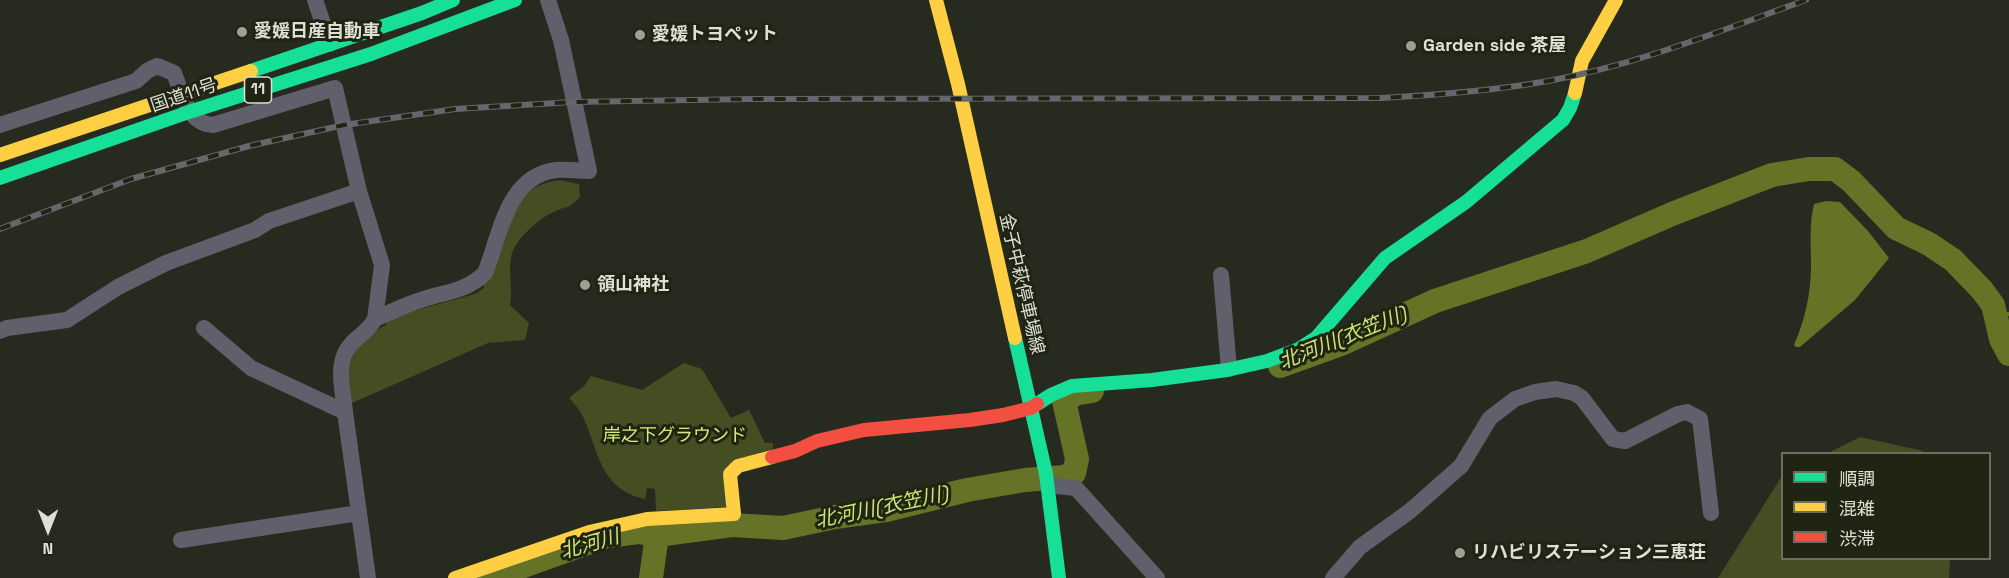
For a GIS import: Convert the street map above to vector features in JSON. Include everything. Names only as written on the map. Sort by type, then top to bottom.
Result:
[{"type":"main road","name":"国道11号","points":[[0,155],[422,13],[453,0]]},
{"type":"main road","name":"国道11号","points":[[0,178],[189,112],[371,54],[515,0]]},
{"type":"main road","name":"金子中萩停車場線","points":[[936,0],[958,84],[1031,408],[1046,481],[1059,578]]},
{"type":"main road","points":[[455,578],[589,532],[635,521],[734,514],[730,474],[738,466],[795,451],[817,441],[864,430],[1003,415],[1031,408],[1051,395],[1072,386],[1152,380],[1229,369],[1267,361],[1299,349],[1316,338],[1384,258],[1466,201],[1563,120],[1574,97],[1582,61],[1616,0]]},
{"type":"street","points":[[315,0],[330,44]]},
{"type":"street","points":[[375,319],[406,305],[476,283],[485,273],[514,197],[528,182],[555,170],[589,171],[561,40],[548,0]]},
{"type":"street","points":[[2,125],[136,81],[157,66],[174,73],[189,112],[205,125],[213,125],[335,88],[359,191],[382,265],[375,319],[344,354],[340,363],[368,578]]},
{"type":"street","points":[[0,331],[7,327],[67,320],[118,287],[166,263],[255,230],[269,220],[359,191]]},
{"type":"street","points":[[1221,275],[1229,369]]},
{"type":"street","points":[[204,327],[251,368],[345,411]]},
{"type":"street","points":[[1332,578],[1360,547],[1410,511],[1461,466],[1490,418],[1515,399],[1535,392],[1556,389],[1574,393],[1582,398],[1613,439],[1625,441],[1678,414],[1687,412],[1700,419],[1711,513]]},
{"type":"street","points":[[1046,481],[1076,488],[1157,578]]},
{"type":"street","points":[[181,540],[359,513]]},
{"type":"green space","points":[[559,180],[579,184],[580,197],[571,206],[550,214],[536,224],[517,243],[511,257],[510,305],[529,323],[525,340],[488,343],[352,403],[350,367],[352,357],[364,340],[386,325],[388,318],[475,294],[484,288],[483,284],[501,237],[519,203],[533,189]]},
{"type":"green space","name":"岸之下グラウンド","points":[[684,363],[702,369],[731,418],[749,410],[765,443],[773,443],[773,449],[732,461],[726,507],[656,511],[655,489],[647,488],[645,499],[629,494],[609,477],[581,413],[569,398],[585,385],[591,376],[642,390]]},
{"type":"green space","points":[[1860,437],[1924,452],[1830,452]]},
{"type":"green space","points":[[1780,479],[1781,560],[1950,560],[1949,578],[1718,578]]},
{"type":"shaded area","points":[[1826,201],[1840,202],[1868,231],[1889,258],[1855,300],[1800,347],[1796,347],[1794,345],[1809,296],[1812,212],[1814,204]]},
{"type":"waterway","name":"北河川(衣笠川)","points":[[1280,366],[1341,344],[1435,301],[1587,251],[1672,214],[1772,175],[1809,169],[1835,169],[1851,181],[1896,228],[1929,244],[1953,260],[1993,305],[2001,339],[2009,354]]},
{"type":"waterway","points":[[1996,317],[2009,314]]},
{"type":"waterway","name":"北河川(衣笠川)","points":[[490,578],[607,536],[638,532],[657,535],[732,525],[783,528],[835,517],[886,510],[967,490],[1025,480],[1064,477],[1074,473],[1077,459],[1064,401],[1077,393],[1092,391]]},
{"type":"waterway","points":[[651,578],[657,535]]},
{"type":"railway","points":[[0,229],[131,179],[249,146],[344,125],[455,109],[573,102],[751,99],[1380,98],[1444,94],[1548,81],[1614,66],[1679,46],[1806,0]]},
{"type":"traffic: fast","points":[[251,71],[422,13],[453,0]]},
{"type":"traffic: fast","points":[[0,178],[189,112],[371,54],[515,0]]},
{"type":"traffic: fast","points":[[1037,404],[1072,386],[1152,380],[1227,370],[1267,361],[1299,349],[1316,338],[1385,258],[1466,202],[1563,120],[1575,93]]},
{"type":"traffic: fast","points":[[1015,338],[1046,474],[1059,578]]},
{"type":"traffic: slow","points":[[936,0],[958,84],[1015,338]]},
{"type":"traffic: slow","points":[[1575,93],[1582,61],[1616,0]]},
{"type":"traffic: slow","points":[[0,155],[251,71]]},
{"type":"traffic: slow","points":[[455,578],[589,532],[647,519],[734,514],[730,474],[738,466],[772,457]]},
{"type":"traffic: jam","points":[[772,457],[795,451],[817,441],[864,430],[970,420],[1003,415],[1031,408],[1037,404]]},
{"type":"place","name":"愛媛日産自動車","points":[[242,32]]},
{"type":"place","name":"愛媛トヨペット","points":[[640,35]]},
{"type":"place","name":"Garden side 茶屋","points":[[1411,46]]},
{"type":"place","name":"領山神社","points":[[585,285]]},
{"type":"place","name":"リハビリステーション三恵荘","points":[[1460,553]]},
{"type":"water label","name":"北河川","points":[[590,545]]}]
